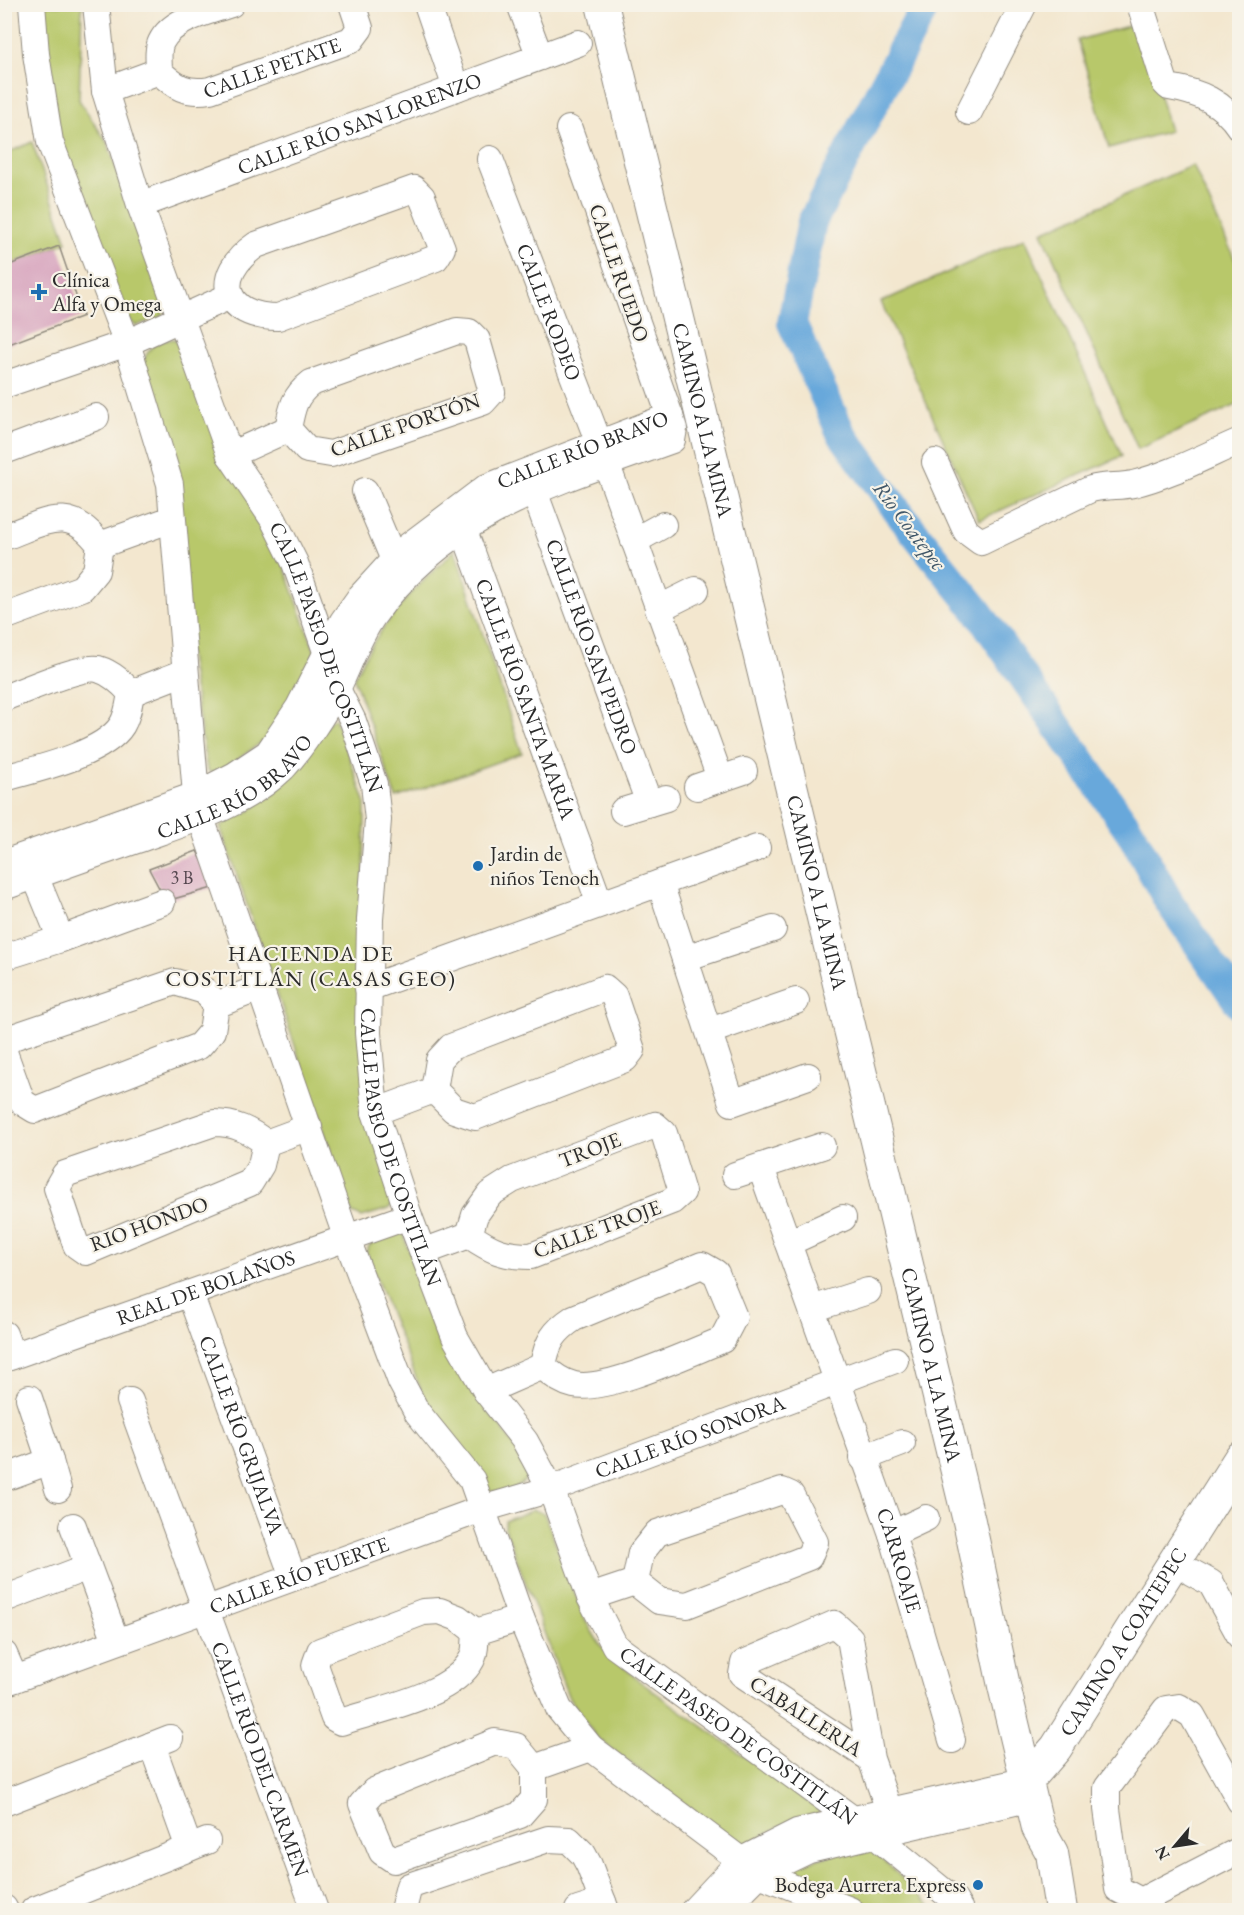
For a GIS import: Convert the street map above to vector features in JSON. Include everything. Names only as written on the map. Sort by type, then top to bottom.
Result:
[{"type":"main road","name":"CAMINO A LA MINA","points":[[602,4],[966,1509],[1004,1686],[1033,1802]]},
{"type":"main road","name":"CAMINO A COATEPEC","points":[[1033,1802],[1056,1748],[1234,1477]]},
{"type":"main road","points":[[1033,1802],[1036,1851],[1044,1911]]},
{"type":"main road","points":[[1033,1802],[1052,1853],[1061,1911]]},
{"type":"street","points":[[32,4],[36,54],[50,142],[127,343],[170,484],[185,672],[199,806],[259,988],[347,1239],[401,1382],[417,1412],[472,1480],[521,1618],[559,1709],[591,1748],[750,1868],[850,1911]]},
{"type":"street","name":"CALLE PASEO DE COSTITLÁN","points":[[96,4],[105,91],[140,205],[183,318],[230,455],[273,519],[295,563],[337,689],[353,721],[378,802],[368,988],[369,1072],[375,1112],[409,1216],[455,1337],[486,1391],[525,1441],[551,1489],[590,1597],[615,1646],[850,1820],[872,1833],[954,1900],[960,1911]]},
{"type":"street","points":[[105,91],[159,71],[159,44],[169,32],[182,23],[231,4]]},
{"type":"street","name":"CALLE PETATE","points":[[159,71],[175,87],[193,93],[210,90],[351,40],[360,28],[352,4]]},
{"type":"street","points":[[428,4],[456,88]]},
{"type":"street","points":[[520,4],[540,57]]},
{"type":"street","points":[[969,112],[1024,4]]},
{"type":"street","points":[[1140,4],[1165,83],[1169,87],[1214,100],[1230,112],[1239,128]]},
{"type":"street","name":"CALLE RÍO SAN LORENZO","points":[[140,205],[578,43]]},
{"type":"street","name":"CALLE RUEDO","points":[[569,129],[670,416]]},
{"type":"street","name":"CALLE RODEO","points":[[490,159],[602,453],[720,779]]},
{"type":"street","points":[[414,189],[422,197],[442,248],[436,258],[278,317],[259,317],[239,307],[230,296],[228,275],[240,256],[256,245],[414,189]]},
{"type":"street","points":[[4,385],[127,343],[230,296]]},
{"type":"street","name":"CALLE PORTÓN","points":[[457,331],[469,332],[477,340],[492,392],[483,402],[331,454],[307,450],[288,429],[292,404],[300,392],[311,383],[457,331]]},
{"type":"street","name":"CALLE RÍO BRAVO","points":[[4,886],[35,876],[199,806],[235,775],[268,753],[299,707],[340,627],[360,597],[394,560],[450,513],[487,488],[602,453],[672,440],[674,429],[670,416]]},
{"type":"street","points":[[4,451],[96,417]]},
{"type":"street","points":[[230,455],[288,429]]},
{"type":"street","points":[[935,462],[966,531],[981,542],[1091,489],[1108,484],[1131,484],[1154,478],[1239,441]]},
{"type":"street","name":"CALLE RÍO BRAVO","points":[[4,863],[248,793],[283,768],[337,689],[351,654],[372,617],[417,565],[463,528],[602,453]]},
{"type":"street","points":[[365,490],[394,560]]},
{"type":"street","name":"CALLE RÍO SAN PEDRO","points":[[534,491],[657,801],[623,811]]},
{"type":"street","points":[[4,537],[60,517],[87,527],[100,545],[96,571],[82,588],[4,617]]},
{"type":"street","points":[[100,545],[172,519]]},
{"type":"street","points":[[634,541],[663,525]]},
{"type":"street","name":"CALLE RÍO SANTA MARÍA","points":[[463,528],[600,904]]},
{"type":"street","points":[[658,609],[696,590]]},
{"type":"street","points":[[4,698],[75,672],[96,669],[118,679],[132,693]]},
{"type":"street","points":[[132,693],[185,672]]},
{"type":"street","points":[[4,778],[93,749],[106,741],[122,726],[132,693]]},
{"type":"street","points":[[368,988],[758,848]]},
{"type":"street","points":[[35,876],[61,939]]},
{"type":"street","points":[[660,883],[732,1103],[808,1076]]},
{"type":"street","points":[[4,957],[162,902]]},
{"type":"street","points":[[685,958],[773,929]]},
{"type":"street","points":[[175,982],[205,991],[216,1005],[212,1031],[199,1046],[35,1110],[22,1102],[7,1044],[175,982]]},
{"type":"street","points":[[216,1005],[259,988]]},
{"type":"street","points":[[605,988],[614,996],[632,1050],[625,1059],[475,1117],[454,1110],[434,1090],[439,1060],[451,1047],[605,988]]},
{"type":"street","points":[[710,1031],[795,1001]]},
{"type":"street","points":[[375,1112],[434,1090]]},
{"type":"street","name":"RIO HONDO","points":[[214,1123],[231,1123],[250,1131],[266,1143],[261,1165],[250,1183],[86,1252],[76,1245],[57,1188],[65,1174],[214,1123]]},
{"type":"street","name":"TROJE","points":[[469,1235],[475,1215],[490,1194],[512,1180],[654,1125],[664,1133],[682,1192],[672,1201]]},
{"type":"street","points":[[266,1143],[309,1127]]},
{"type":"street","points":[[735,1175],[822,1146]]},
{"type":"street","name":"CARROAJE","points":[[761,1168],[892,1534],[952,1740]]},
{"type":"street","name":"CALLE TROJE","points":[[469,1235],[486,1247],[508,1256],[531,1256],[672,1201]]},
{"type":"street","name":"REAL DE BOLAÑOS","points":[[7,1350],[190,1294],[409,1216]]},
{"type":"street","points":[[788,1243],[843,1218]]},
{"type":"street","points":[[423,1252],[469,1235]]},
{"type":"street","points":[[702,1266],[716,1273],[734,1317],[723,1340],[598,1386],[574,1385],[557,1379],[543,1366],[546,1349],[555,1330],[574,1318],[702,1266]]},
{"type":"street","points":[[812,1309],[868,1291]]},
{"type":"street","name":"CALLE RÍO GRIJALVA","points":[[190,1294],[293,1577]]},
{"type":"street","name":"CALLE RÍO SONORA","points":[[482,1509],[551,1489],[839,1383],[895,1360]]},
{"type":"street","points":[[486,1391],[543,1366]]},
{"type":"street","points":[[29,1398],[58,1489]]},
{"type":"street","name":"CALLE RÍO DEL CARMEN","points":[[130,1401],[315,1911]]},
{"type":"street","points":[[863,1458],[902,1443]]},
{"type":"street","points":[[4,1478],[50,1461]]},
{"type":"street","points":[[782,1491],[791,1495],[815,1542],[809,1557],[687,1605],[659,1601],[635,1582],[640,1553],[657,1533],[771,1493],[782,1491]]},
{"type":"street","name":"CALLE RÍO FUERTE","points":[[10,1681],[204,1608],[482,1509]]},
{"type":"street","points":[[892,1534],[926,1518]]},
{"type":"street","points":[[73,1526],[116,1641]]},
{"type":"street","points":[[4,1599],[88,1567]]},
{"type":"street","points":[[1191,1572],[1211,1583],[1239,1635]]},
{"type":"street","points":[[590,1597],[635,1582]]},
{"type":"street","points":[[440,1611],[458,1618],[476,1632],[474,1658],[459,1676],[444,1687],[341,1722],[334,1718],[329,1710],[315,1665],[320,1651],[423,1612],[440,1611]]},
{"type":"street","points":[[476,1632],[521,1618]]},
{"type":"street","name":"CABALLERIA","points":[[871,1759],[742,1674],[744,1663],[834,1624],[850,1638],[871,1759],[889,1810]]},
{"type":"street","points":[[4,1653],[10,1681]]},
{"type":"street","points":[[1239,1801],[1192,1715],[1179,1707],[1166,1709],[1107,1788],[1118,1889],[1142,1901],[1239,1850]]},
{"type":"street","points":[[4,1803],[161,1742],[198,1845],[34,1911]]},
{"type":"street","points":[[495,1742],[516,1746],[534,1768],[534,1799],[520,1815],[394,1860],[382,1852],[362,1804],[374,1791],[495,1742]]},
{"type":"street","points":[[534,1768],[591,1748]]},
{"type":"street","points":[[694,1911],[797,1832],[889,1810],[1033,1802]]},
{"type":"street","points":[[723,1911],[750,1868],[872,1833],[1033,1802]]},
{"type":"street","points":[[403,1911],[409,1886],[548,1839],[569,1840],[583,1854],[589,1865],[604,1906],[578,1911]]},
{"type":"green space","points":[[40,5],[82,5],[79,100],[108,144],[165,309],[162,316],[136,326],[126,317],[60,139]]},
{"type":"green space","points":[[1139,23],[1170,131],[1109,148],[1078,40]]},
{"type":"green space","points":[[32,142],[67,242],[5,267],[5,154]]},
{"type":"green space","points":[[1193,165],[1239,269],[1239,404],[1138,449],[1042,232]]},
{"type":"green space","points":[[1025,238],[1122,456],[979,520],[881,302]]},
{"type":"green space","points":[[174,339],[181,346],[273,535],[315,652],[285,710],[263,741],[216,775],[207,770],[143,362],[154,345]]},
{"type":"green space","points":[[455,550],[522,753],[396,798],[354,678],[386,624],[424,580]]},
{"type":"green space","points":[[335,718],[365,801],[363,941],[394,1203],[388,1209],[362,1217],[352,1213],[220,826],[249,811],[275,792],[331,720]]},
{"type":"green space","points":[[402,1231],[445,1350],[469,1387],[507,1435],[531,1473],[513,1489],[502,1492],[489,1491],[425,1400],[366,1253],[375,1241]]},
{"type":"green space","points":[[533,1510],[544,1513],[585,1620],[600,1645],[638,1680],[822,1812],[781,1826],[742,1848],[596,1737],[568,1696],[505,1528],[505,1521]]},
{"type":"green space","points":[[866,1845],[935,1910],[882,1910],[783,1869]]},
{"type":"building","name":"Clínica Alfa y Omega","points":[[59,246],[83,316],[4,346],[4,267]]},
{"type":"building","points":[[197,851],[216,887],[166,901],[149,869]]},
{"type":"waterway","name":"Rio Coatepec","points":[[926,4],[812,222],[792,323],[841,433],[902,517],[979,613],[1131,833],[1169,902],[1240,1005]]},
{"type":"place","name":"Clínica Alfa y Omega","points":[[39,292]]},
{"type":"place","name":"Jardin de niños Tenoch","points":[[478,866]]},
{"type":"place","name":"Bodega Aurrera Express","points":[[978,1885]]},
{"type":"district","name":"HACIENDA DE COSTITLÁN (CASAS GEO)","points":[[311,966]]}]
